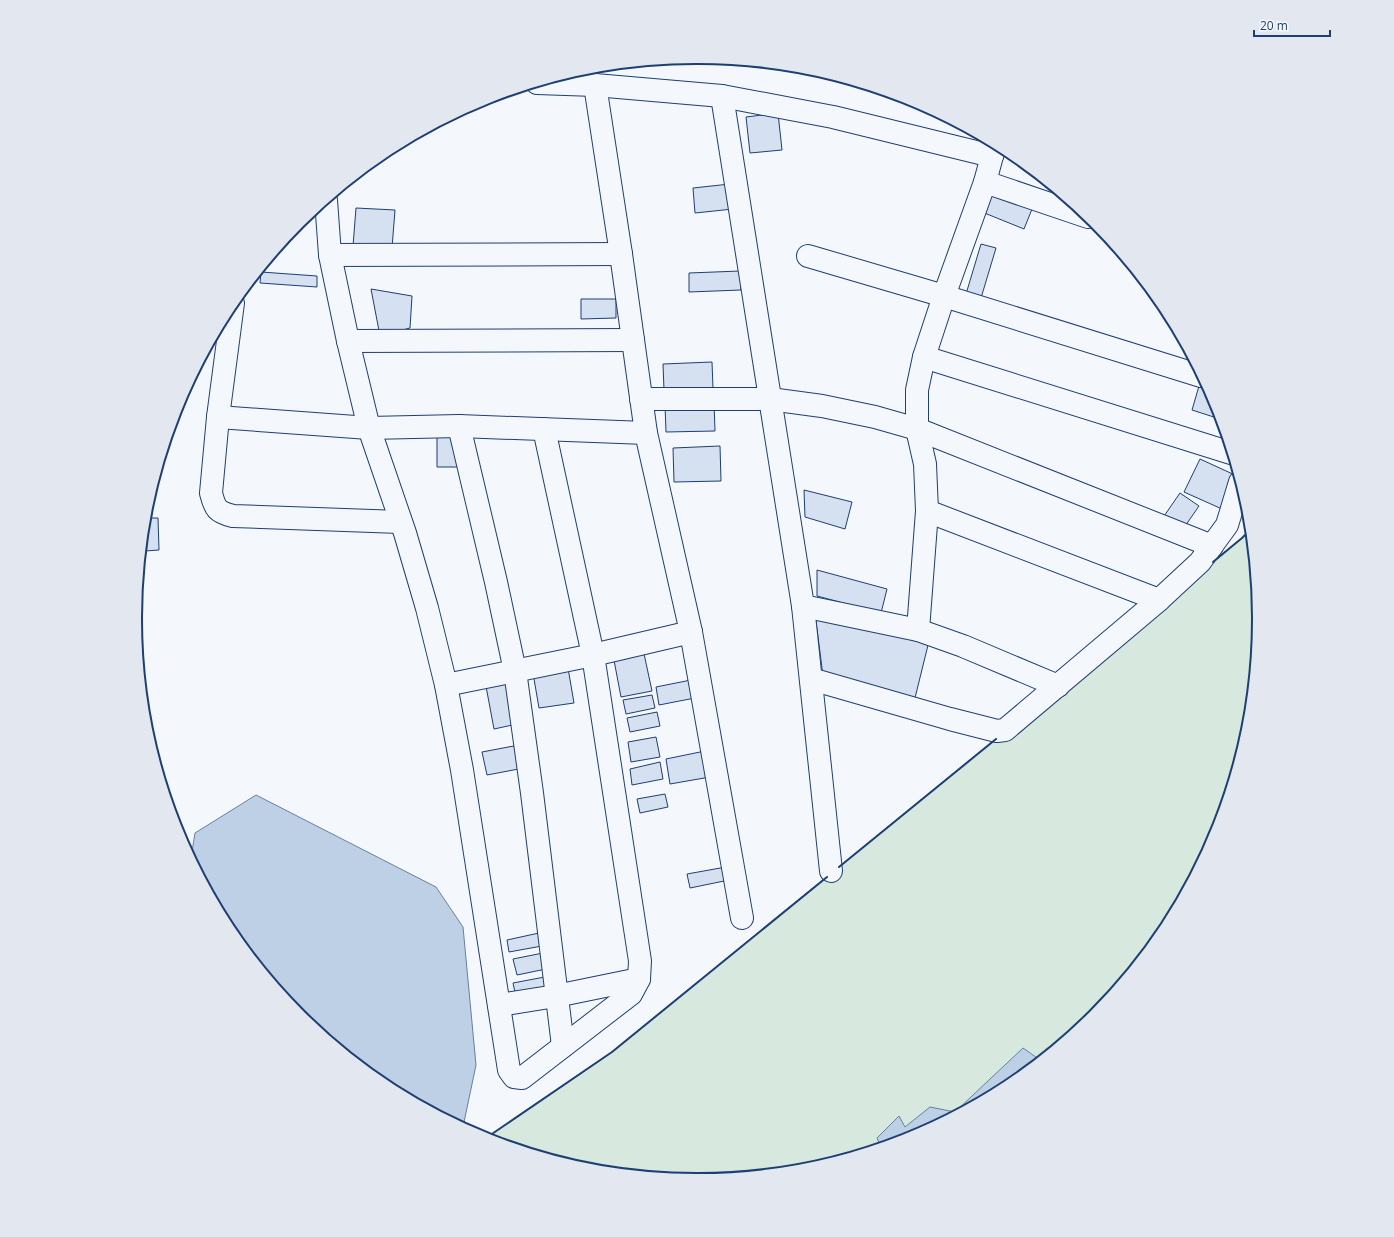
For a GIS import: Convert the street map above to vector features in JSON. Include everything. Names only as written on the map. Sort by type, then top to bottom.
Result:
[{"type":"street","points":[[552,83],[595,84],[722,96],[993,150]]},
{"type":"street","points":[[595,84],[646,433],[691,632],[742,918]]},
{"type":"street","points":[[722,96],[803,606],[831,871]]},
{"type":"street","points":[[918,630],[927,511],[925,464],[917,429],[917,390],[924,357],[985,182],[994,150]]},
{"type":"street","points":[[985,182],[1074,212]]},
{"type":"street","points":[[326,206],[330,255],[348,341],[369,428],[427,608],[446,685],[462,770],[509,1070],[514,1077],[522,1078],[631,994],[639,979],[640,961],[593,655],[544,429]]},
{"type":"street","points":[[330,255],[621,254]]},
{"type":"street","points":[[808,256],[944,296],[1194,374]]},
{"type":"street","points":[[231,318],[218,417],[211,493],[214,504],[221,513],[234,516],[400,522]]},
{"type":"street","points":[[348,341],[633,340]]},
{"type":"street","points":[[924,357],[1226,451]]},
{"type":"street","points":[[641,399],[770,399],[822,406],[875,417],[917,429],[1212,546]]},
{"type":"street","points":[[218,417],[369,428],[459,426],[646,433]]},
{"type":"street","points":[[459,426],[496,582],[515,671],[533,801],[563,1046]]},
{"type":"street","points":[[811,680],[950,719],[997,731],[1005,730],[1159,600],[1200,562],[1227,525],[1237,492]]},
{"type":"street","points":[[927,511],[1159,600]]},
{"type":"street","points":[[803,606],[918,630],[963,646],[1058,686]]},
{"type":"street","points":[[446,685],[593,655],[691,632]]},
{"type":"street","points":[[499,1005],[556,996],[639,979]]},
{"type":"shaded area","points":[[1245,535],[1252,618],[1247,691],[1233,762],[1209,831],[1177,896],[1158,927],[1137,956],[1089,1011],[1035,1058],[1005,1080],[974,1099],[909,1131],[875,1144],[841,1154],[769,1168],[733,1172],[697,1173],[661,1172],[625,1168],[553,1154],[519,1144],[492,1134],[612,1052]]},
{"type":"water","points":[[256,795],[436,887],[463,927],[476,1065],[464,1122],[420,1099],[389,1080],[331,1035],[305,1011],[257,956],[236,927],[217,896],[193,848],[195,833]]},
{"type":"water","points":[[1023,1048],[1036,1057],[1005,1080],[962,1105]]},
{"type":"water","points":[[930,1107],[951,1111],[909,1131],[879,1142],[877,1138],[899,1116],[905,1127]]},
{"type":"building","points":[[778,113],[782,150],[750,153],[746,117]]},
{"type":"building","points":[[730,184],[733,209],[695,213],[693,188]]},
{"type":"building","points":[[990,191],[1032,209],[1024,229],[982,212]]},
{"type":"building","points":[[356,208],[395,210],[392,248],[353,246]]},
{"type":"building","points":[[981,244],[996,248],[981,298],[966,294]]},
{"type":"building","points":[[740,271],[741,290],[689,292],[689,273]]},
{"type":"building","points":[[264,272],[317,276],[317,287],[260,283],[261,277]]},
{"type":"building","points":[[371,289],[412,296],[410,328],[380,336]]},
{"type":"building","points":[[581,299],[616,299],[616,318],[581,319]]},
{"type":"building","points":[[712,362],[713,388],[664,390],[663,364]]},
{"type":"building","points":[[1199,386],[1200,386],[1213,417],[1192,410]]},
{"type":"building","points":[[714,403],[715,431],[666,432],[665,405]]},
{"type":"building","points":[[458,436],[458,467],[437,467],[437,437]]},
{"type":"building","points":[[720,446],[721,481],[674,482],[673,448]]},
{"type":"building","points":[[1200,459],[1233,474],[1234,482],[1222,509],[1184,492]]},
{"type":"building","points":[[804,490],[852,502],[845,529],[805,517]]},
{"type":"building","points":[[1180,493],[1199,506],[1181,532],[1162,519]]},
{"type":"building","points":[[152,518],[158,518],[159,550],[147,551]]},
{"type":"building","points":[[817,570],[887,589],[881,613],[817,596]]},
{"type":"building","points":[[815,613],[929,641],[914,702],[823,676]]},
{"type":"building","points":[[643,649],[652,691],[621,697],[613,655]]},
{"type":"building","points":[[568,668],[574,703],[539,708],[533,673]]},
{"type":"building","points":[[507,677],[517,724],[494,729],[485,681]]},
{"type":"building","points":[[696,679],[700,697],[659,705],[656,687]]},
{"type":"building","points":[[652,695],[655,708],[626,714],[623,700]]},
{"type":"building","points":[[657,712],[660,726],[630,732],[627,718]]},
{"type":"building","points":[[656,737],[660,757],[631,762],[628,742]]},
{"type":"building","points":[[519,745],[524,768],[487,775],[482,752]]},
{"type":"building","points":[[705,751],[710,777],[670,784],[666,759]]},
{"type":"building","points":[[660,762],[663,779],[632,785],[630,769]]},
{"type":"building","points":[[665,794],[668,807],[640,813],[637,799]]},
{"type":"building","points":[[726,867],[729,880],[690,888],[687,874]]},
{"type":"building","points":[[539,933],[542,946],[509,952],[507,940]]},
{"type":"building","points":[[543,953],[546,969],[517,975],[513,959]]},
{"type":"building","points":[[550,976],[553,990],[516,997],[513,983]]},
{"type":"wall","points":[[1213,562],[1245,535]]},
{"type":"wall","points":[[839,867],[996,739]]},
{"type":"wall","points":[[492,1134],[612,1052],[827,877]]}]
